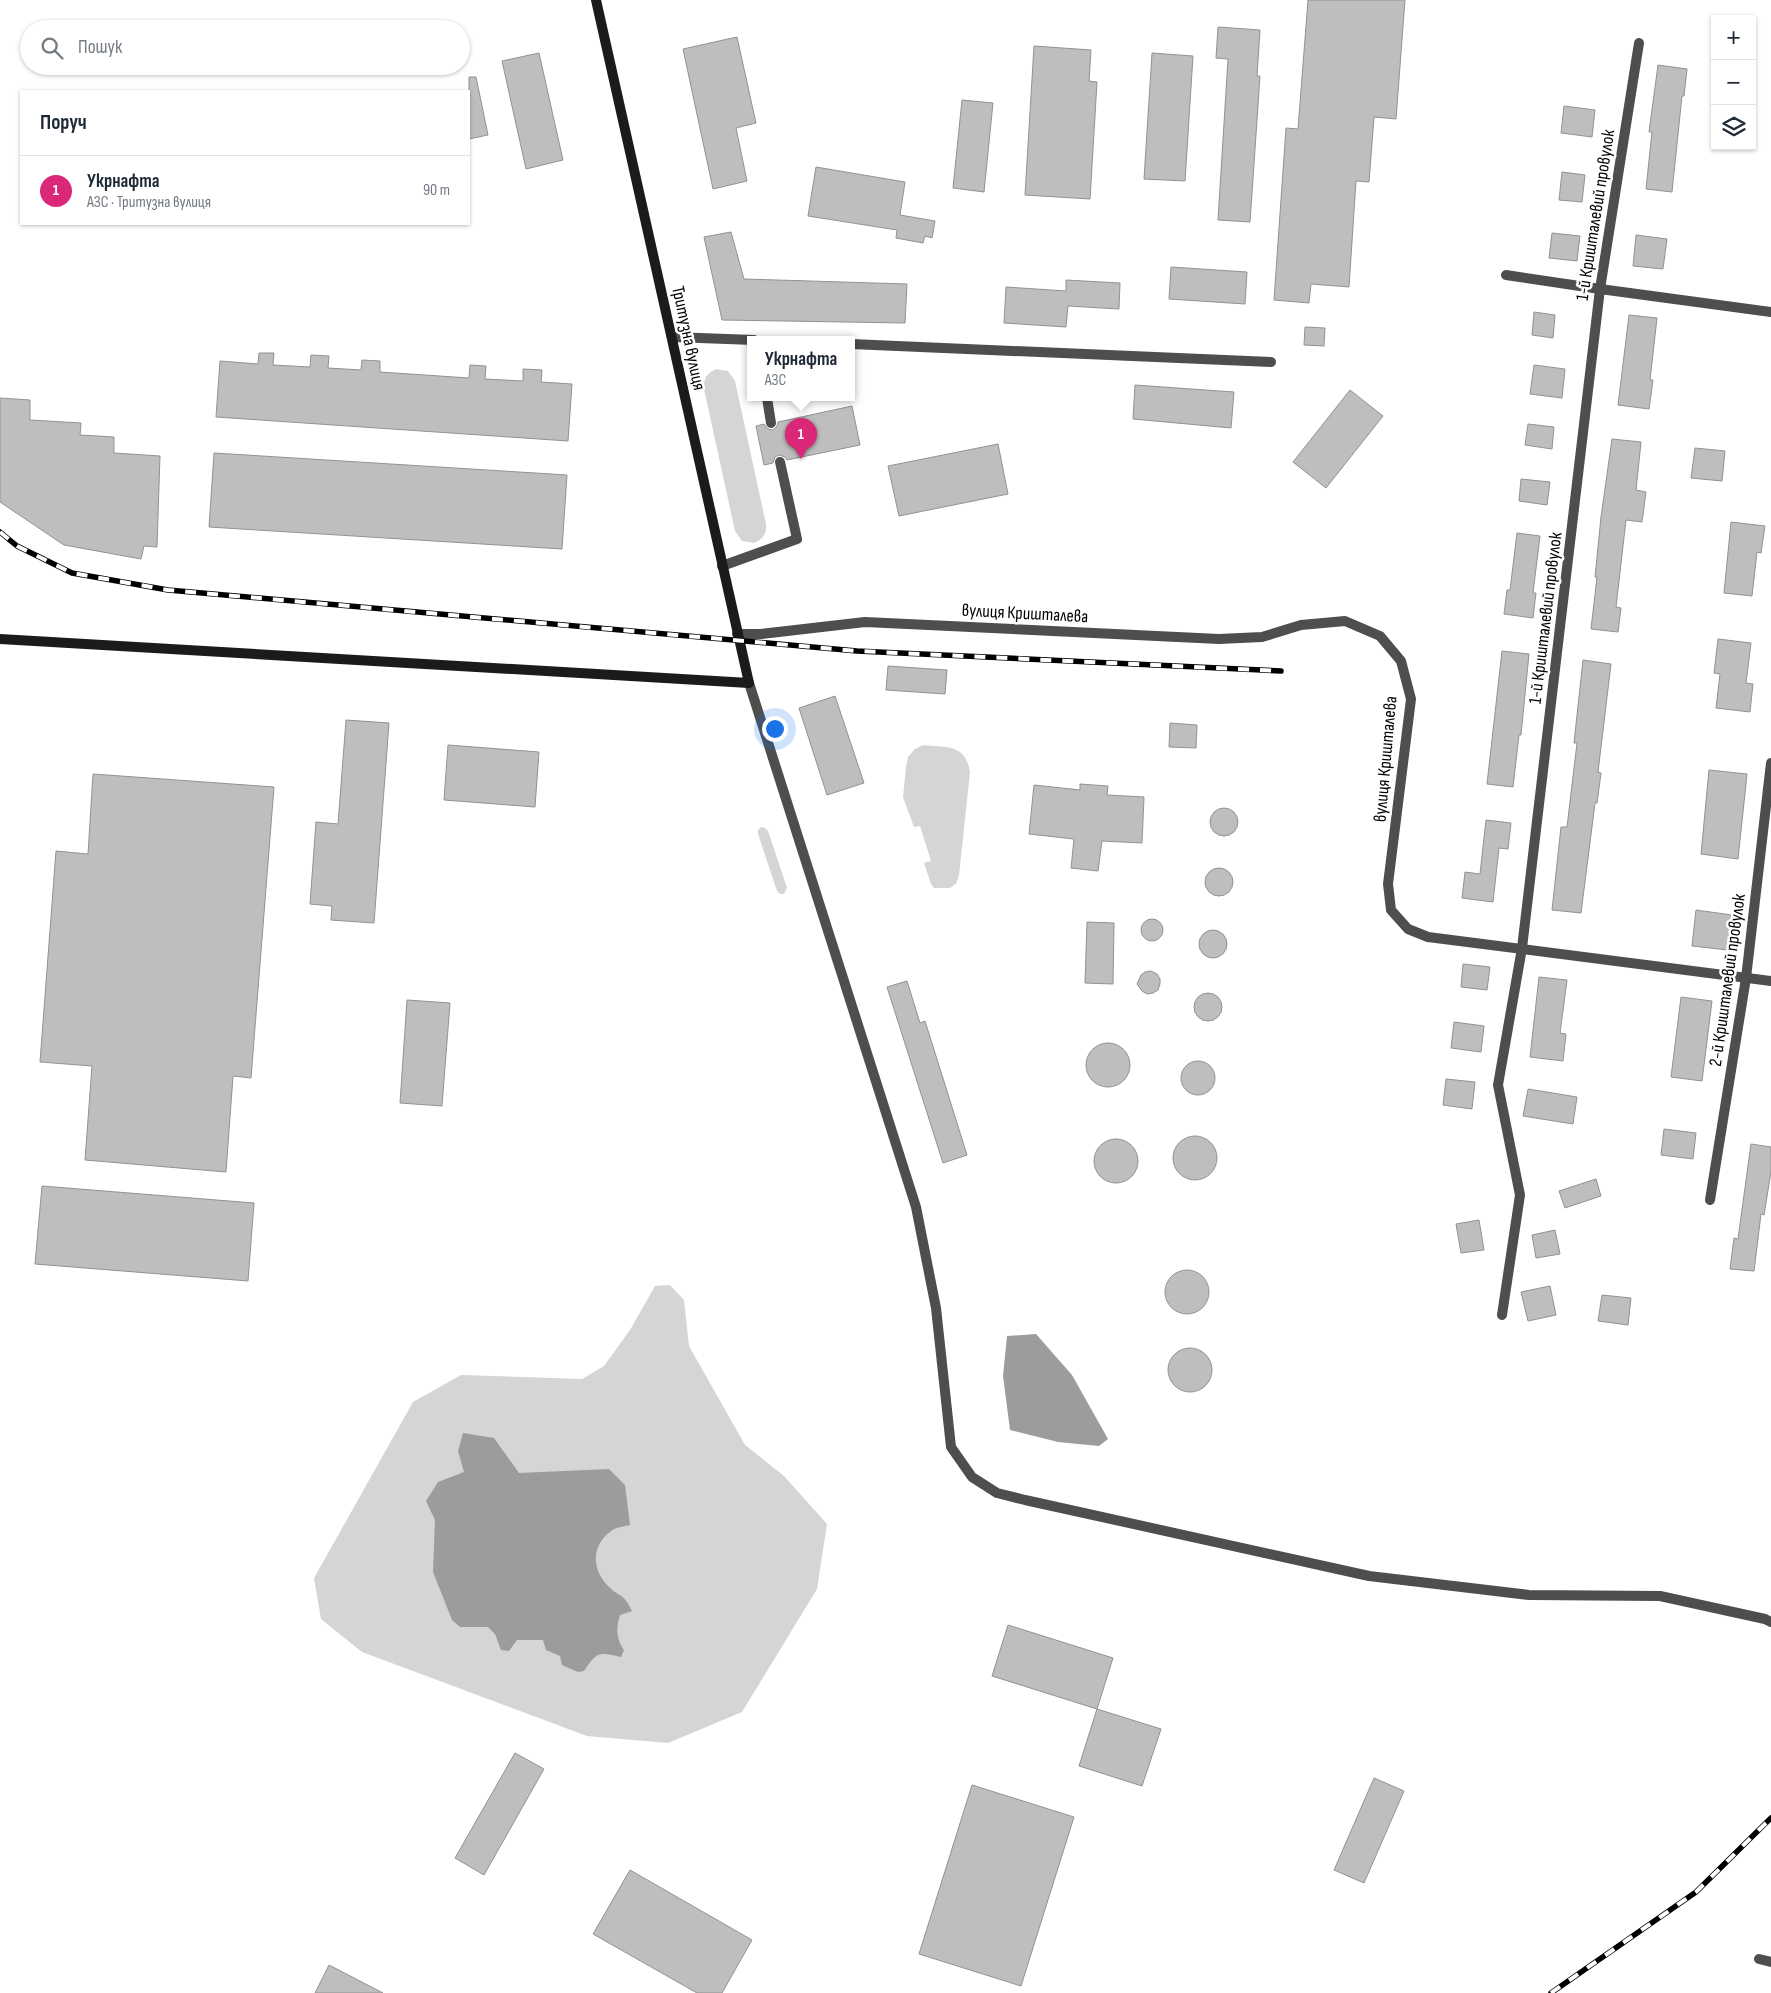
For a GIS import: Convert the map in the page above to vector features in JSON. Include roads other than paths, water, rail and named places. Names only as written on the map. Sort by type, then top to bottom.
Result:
[{"type":"main road","name":"Тритузна вулиця","points":[[596,0],[749,683]]},
{"type":"main road","points":[[0,639],[749,683]]},
{"type":"street","name":"1-й Кришталевий провулок","points":[[1502,1316],[1520,1194],[1498,1085],[1522,948],[1600,289],[1638,43]]},
{"type":"street","points":[[1506,275],[1771,312]]},
{"type":"street","points":[[672,337],[747,340]]},
{"type":"street","points":[[855,344],[1271,362]]},
{"type":"street","points":[[767,401],[771,423]]},
{"type":"street","points":[[722,566],[797,539],[780,462]]},
{"type":"street","name":"вулиця Кришталева","points":[[737,634],[761,634],[865,622],[1219,639],[1262,637],[1301,625],[1345,621],[1380,636],[1401,661],[1411,699],[1388,884],[1391,910],[1408,929],[1428,937],[1771,981]]},
{"type":"street","points":[[749,683],[916,1208],[936,1308],[951,1447],[972,1478],[997,1493],[1025,1500],[1369,1576],[1529,1596],[1660,1596],[1765,1619],[1771,1622]]},
{"type":"street","name":"2-й Кришталевий провулок","points":[[1710,1200],[1746,978],[1771,763]]},
{"type":"street","points":[[1760,1959],[1771,1962]]},
{"type":"railway","points":[[0,532],[17,546],[72,573],[168,590],[857,651],[1281,671]]},
{"type":"railway","points":[[1551,1993],[1696,1892],[1771,1818]]},
{"type":"place","name":"Укрнафта","points":[[801,459]]}]
